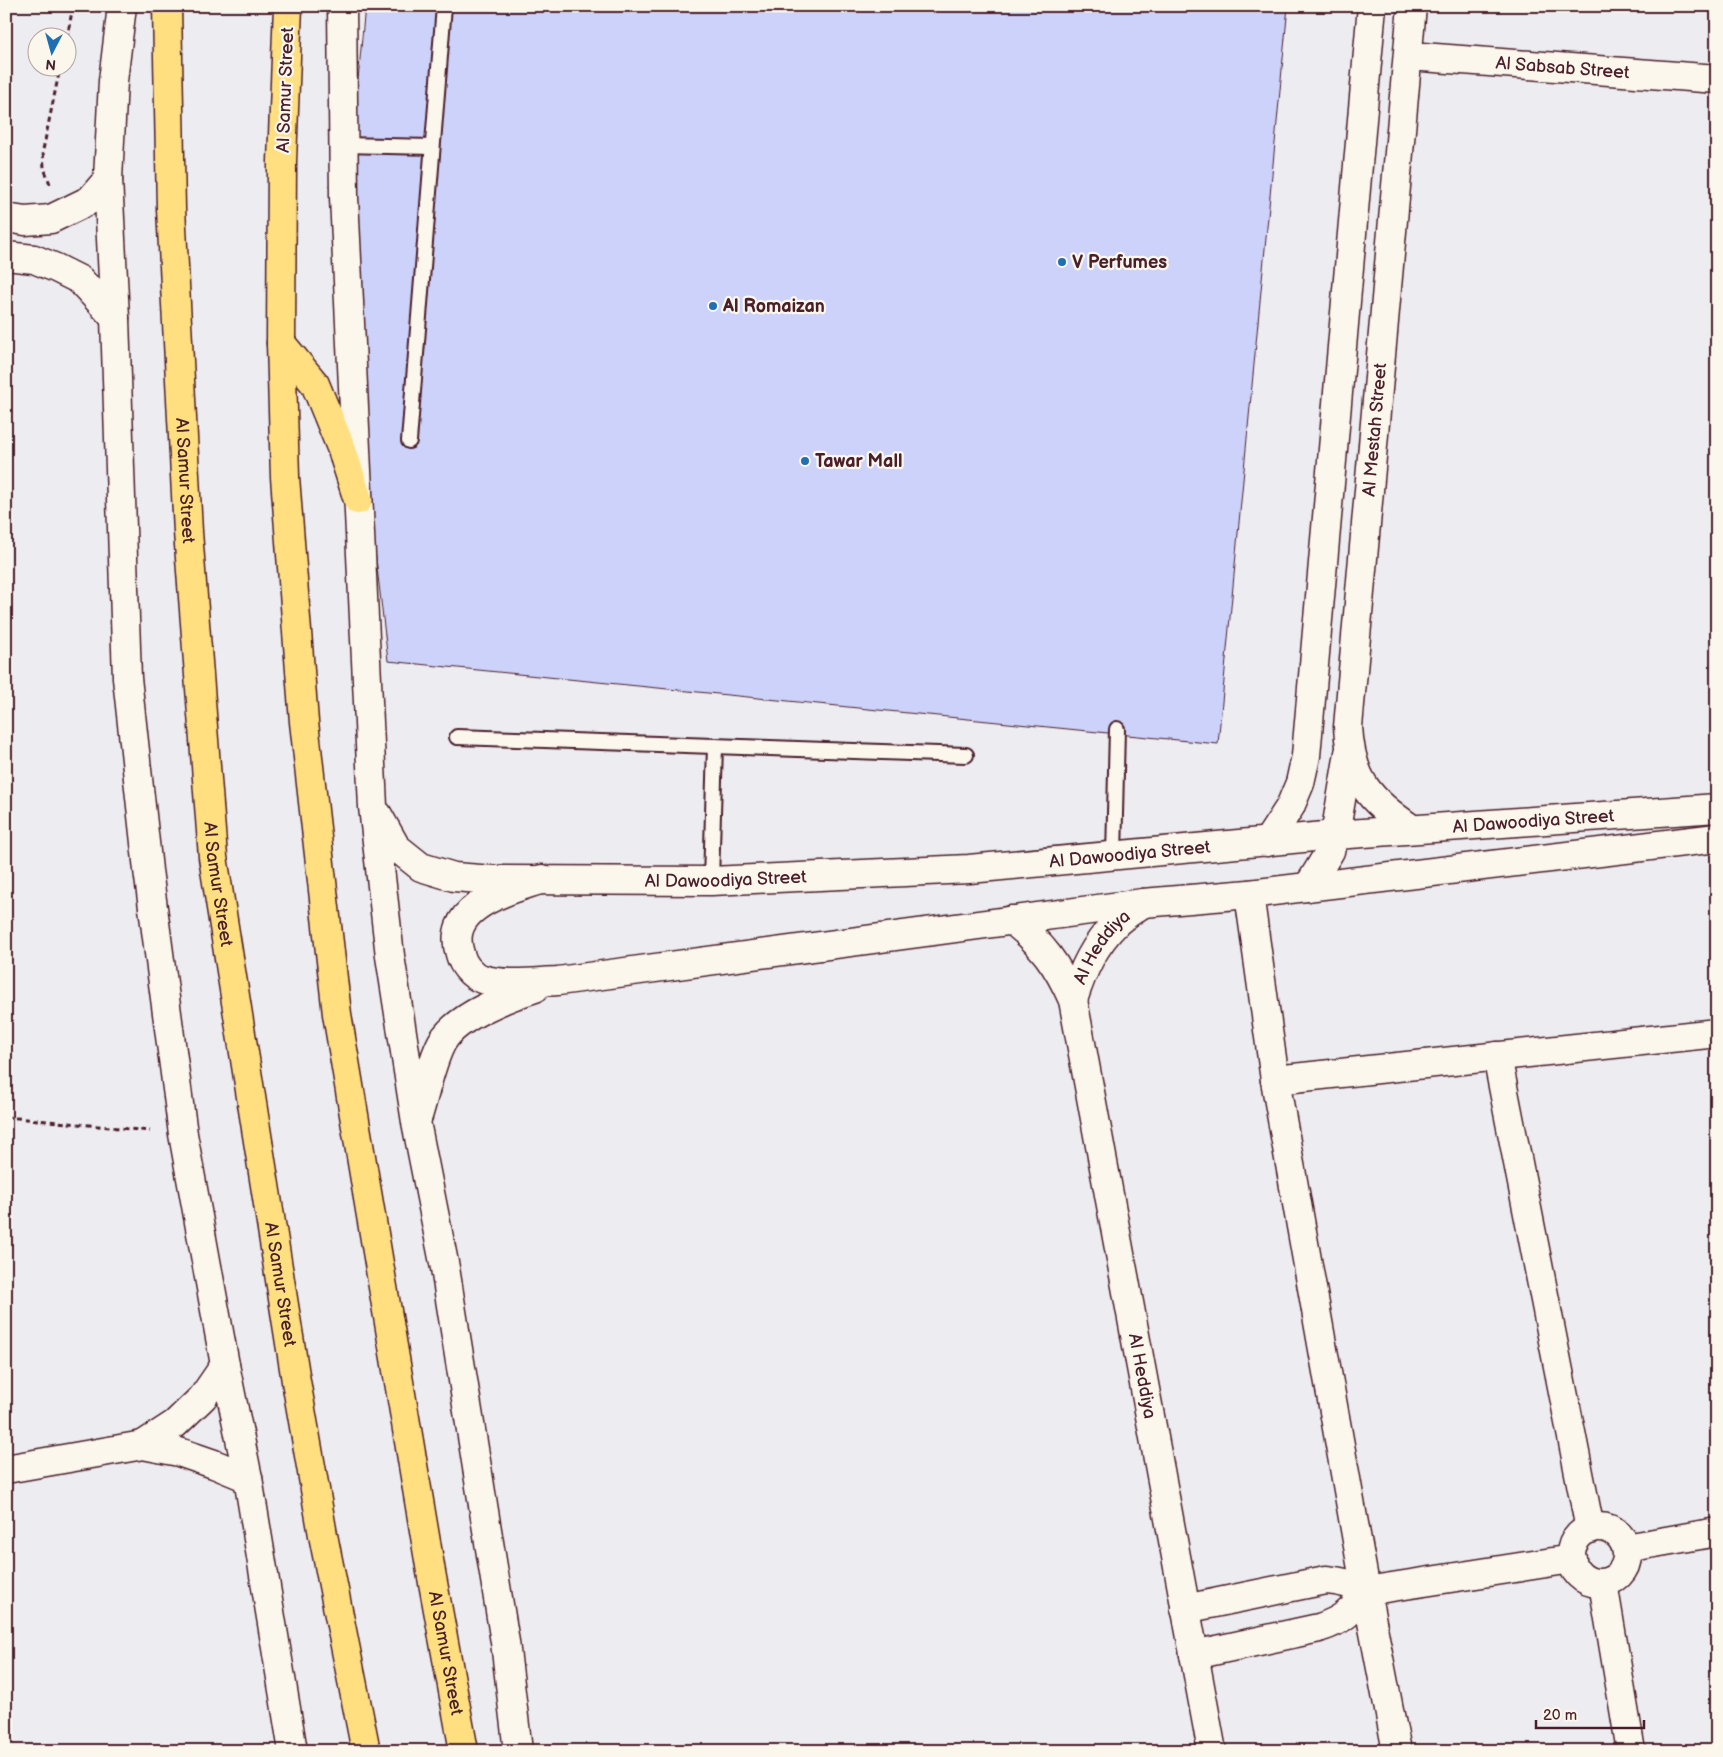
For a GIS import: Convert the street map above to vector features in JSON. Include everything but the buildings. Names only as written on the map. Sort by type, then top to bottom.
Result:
[{"type":"main road","name":"Al Samur Street","points":[[167,6],[170,209],[188,532],[213,857],[296,1381],[323,1535],[366,1751]]},
{"type":"main road","name":"Al Samur Street","points":[[288,6],[282,161],[281,343],[286,477],[304,722],[338,1014],[431,1572],[464,1751]]},
{"type":"main road","points":[[281,343],[315,384],[342,450],[358,500]]},
{"type":"street","points":[[122,6],[114,81],[108,180],[115,318],[127,678],[148,870],[183,1134],[225,1365],[248,1478],[293,1751]]},
{"type":"street","points":[[342,6],[344,197],[373,807],[390,956],[416,1122],[446,1278],[503,1632],[518,1751]]},
{"type":"street","points":[[1267,842],[1290,807],[1300,783],[1306,756],[1372,6]]},
{"type":"street","name":"Al Mestah Street","points":[[1412,6],[1348,727],[1349,750],[1360,780],[1371,796],[1388,813],[1412,830]]},
{"type":"street","name":"Al Sabsab Street","points":[[1409,56],[1717,79]]},
{"type":"street","points":[[6,218],[25,221],[51,219],[90,200],[108,180]]},
{"type":"street","points":[[6,256],[34,259],[80,280],[115,318]]},
{"type":"street","points":[[1308,887],[1330,851],[1335,835],[1349,750]]},
{"type":"street","name":"Al Dawoodiya Street","points":[[373,807],[396,847],[421,867],[454,877],[493,880],[711,881],[969,869],[1335,835],[1717,808]]},
{"type":"street","name":"Al Dawoodiya Street","points":[[542,880],[493,896],[466,915],[460,926],[457,941],[459,952],[468,970],[480,978],[500,983],[558,981],[1143,903],[1249,894],[1717,838]]},
{"type":"street","points":[[1249,894],[1275,1080],[1366,1591],[1397,1751]]},
{"type":"street","name":"Al Heddiya","points":[[1073,1000],[1082,971],[1098,944],[1118,921],[1143,903]]},
{"type":"street","name":"Al Heddiya","points":[[1012,920],[1032,936],[1049,956],[1063,977],[1073,1000],[1184,1609],[1212,1751]]},
{"type":"street","name":"Al Dawoodiya Street","points":[[416,1122],[435,1057],[442,1041],[452,1030],[487,1008],[558,981]]},
{"type":"street","points":[[1275,1080],[1717,1033]]},
{"type":"street","points":[[1498,1056],[1590,1529]]},
{"type":"street","points":[[142,1445],[175,1424],[203,1397],[225,1365]]},
{"type":"street","points":[[6,1470],[142,1445],[179,1452],[248,1478]]},
{"type":"street","points":[[1590,1529],[1608,1529],[1616,1533],[1622,1539],[1626,1548],[1628,1557],[1625,1566],[1620,1574],[1612,1580],[1603,1583],[1592,1582],[1575,1569],[1572,1550],[1582,1533],[1590,1529]]},
{"type":"street","points":[[1626,1548],[1717,1532]]},
{"type":"street","points":[[1184,1609],[1326,1580],[1340,1581],[1366,1591],[1572,1559]]},
{"type":"street","points":[[1603,1583],[1631,1751]]},
{"type":"street","points":[[1194,1655],[1319,1628],[1334,1623],[1347,1615],[1358,1604],[1366,1591]]},
{"type":"lane","points":[[409,441],[444,6]]},
{"type":"lane","points":[[343,144],[432,147]]},
{"type":"lane","points":[[1114,856],[1117,729]]},
{"type":"lane","points":[[457,737],[966,755]]},
{"type":"lane","points":[[711,881],[715,746]]},
{"type":"path","points":[[69,28],[73,6]]},
{"type":"path","points":[[58,78],[43,150],[44,168],[50,184],[66,213]]},
{"type":"path","points":[[6,1117],[183,1134]]},
{"type":"place","name":"V Perfumes","points":[[1062,262]]},
{"type":"place","name":"Al Romaizan","points":[[713,306]]},
{"type":"place","name":"Tawar Mall","points":[[805,461]]}]
